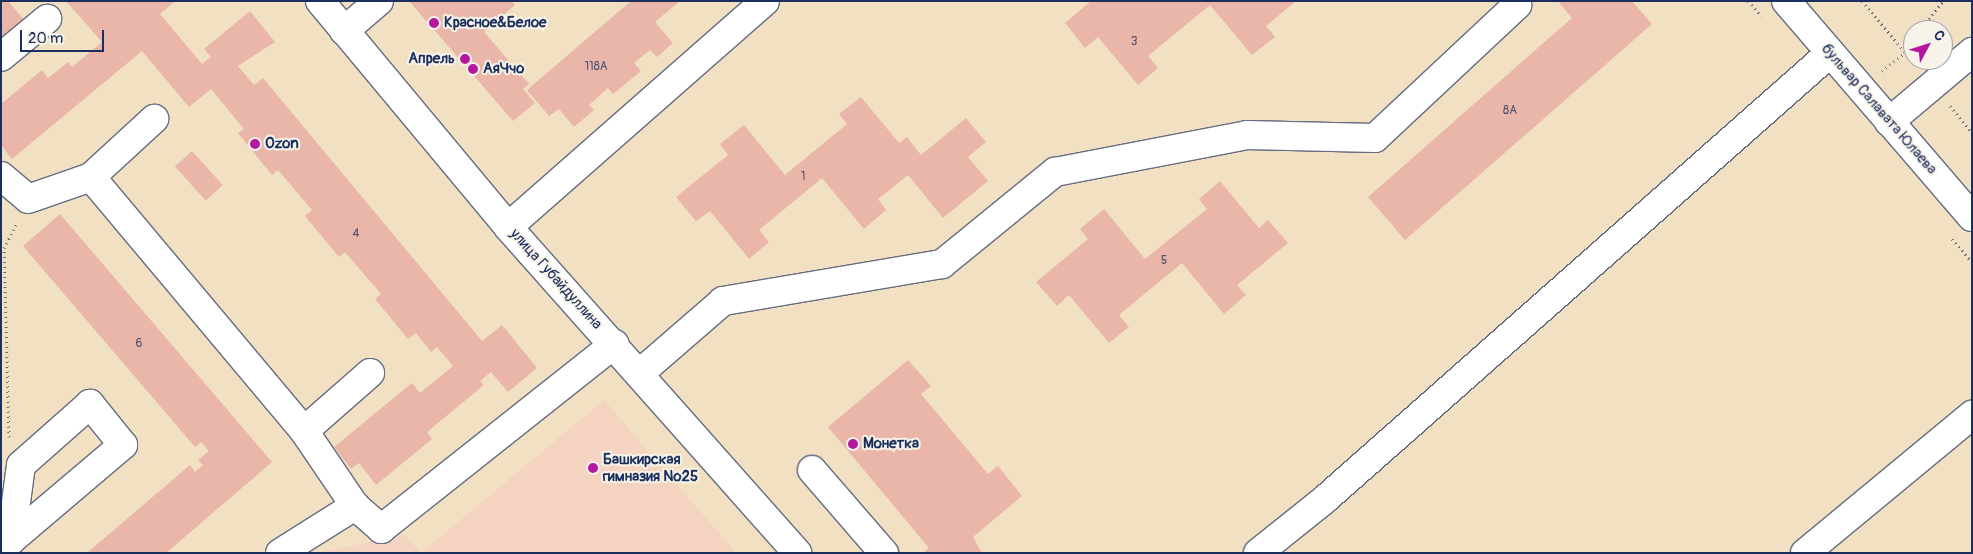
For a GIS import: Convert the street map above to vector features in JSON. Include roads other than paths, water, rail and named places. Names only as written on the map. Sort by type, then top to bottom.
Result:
[{"type":"street","name":"улица Губайдуллина","points":[[320,1],[508,227],[640,373],[797,553]]},
{"type":"street","points":[[344,31],[379,1]]},
{"type":"street","points":[[508,227],[765,1]]},
{"type":"street","points":[[640,373],[723,301],[942,264],[1055,172],[1247,134],[1375,138],[1517,5],[1514,1]]},
{"type":"street","name":"бульвар Салавата Юлаева","points":[[1786,1],[1972,217]]},
{"type":"street","points":[[1,57],[47,19]]},
{"type":"street","points":[[1889,122],[1972,52]]},
{"type":"street","points":[[1258,553],[1323,501],[1830,53]]},
{"type":"street","points":[[1,176],[28,199],[91,176],[154,119]]},
{"type":"street","points":[[91,176],[304,431],[355,506],[381,530],[614,344]]},
{"type":"street","points":[[304,431],[370,373]]},
{"type":"street","points":[[90,404],[123,445],[4,538],[20,465],[90,404]]},
{"type":"street","points":[[1805,553],[1972,415]]},
{"type":"street","points":[[812,470],[884,553]]},
{"type":"street","points":[[280,553],[355,506]]},
{"type":"place","name":"Красное&Белое","points":[[434,23]]},
{"type":"place","name":"Апрель","points":[[465,59]]},
{"type":"place","name":"АяЧчо","points":[[473,69]]},
{"type":"place","name":"Ozon","points":[[255,144]]},
{"type":"place","name":"Монетка","points":[[853,444]]},
{"type":"place","name":"Башкирская гимназия №25","points":[[593,468]]}]
